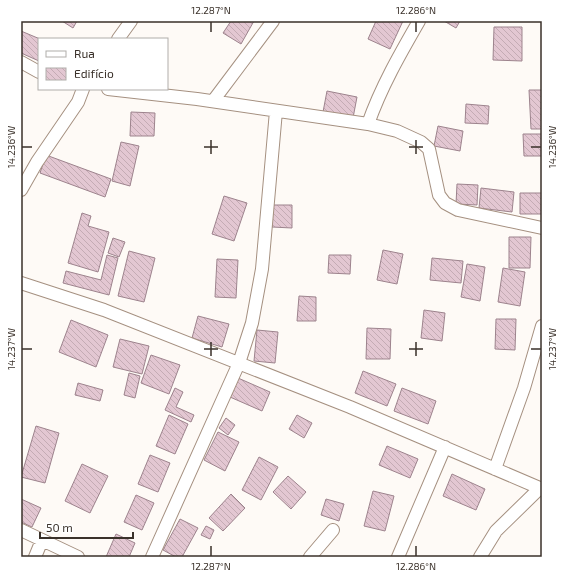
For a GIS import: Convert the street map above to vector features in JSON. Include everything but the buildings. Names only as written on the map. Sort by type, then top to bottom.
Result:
[{"type":"street","points":[[119,38],[131,21]]},
{"type":"street","points":[[213,101],[272,21]]},
{"type":"street","points":[[368,124],[376,102],[419,21]]},
{"type":"street","points":[[21,62],[38,71]]},
{"type":"street","points":[[21,190],[37,162],[78,102],[83,90]]},
{"type":"street","points":[[117,90],[213,101],[368,124],[397,131],[421,142],[429,150],[439,195],[445,202],[458,210],[542,228]]},
{"type":"street","points":[[152,557],[239,363],[252,323],[262,269],[276,111]]},
{"type":"street","points":[[21,283],[104,310],[350,406],[541,489],[496,531],[480,557]]},
{"type":"street","points":[[496,469],[524,388],[542,326]]},
{"type":"street","points":[[398,557],[445,447]]},
{"type":"street","points":[[21,530],[78,557]]},
{"type":"street","points":[[310,557],[333,530]]},
{"type":"street","points":[[35,557],[42,540]]}]
